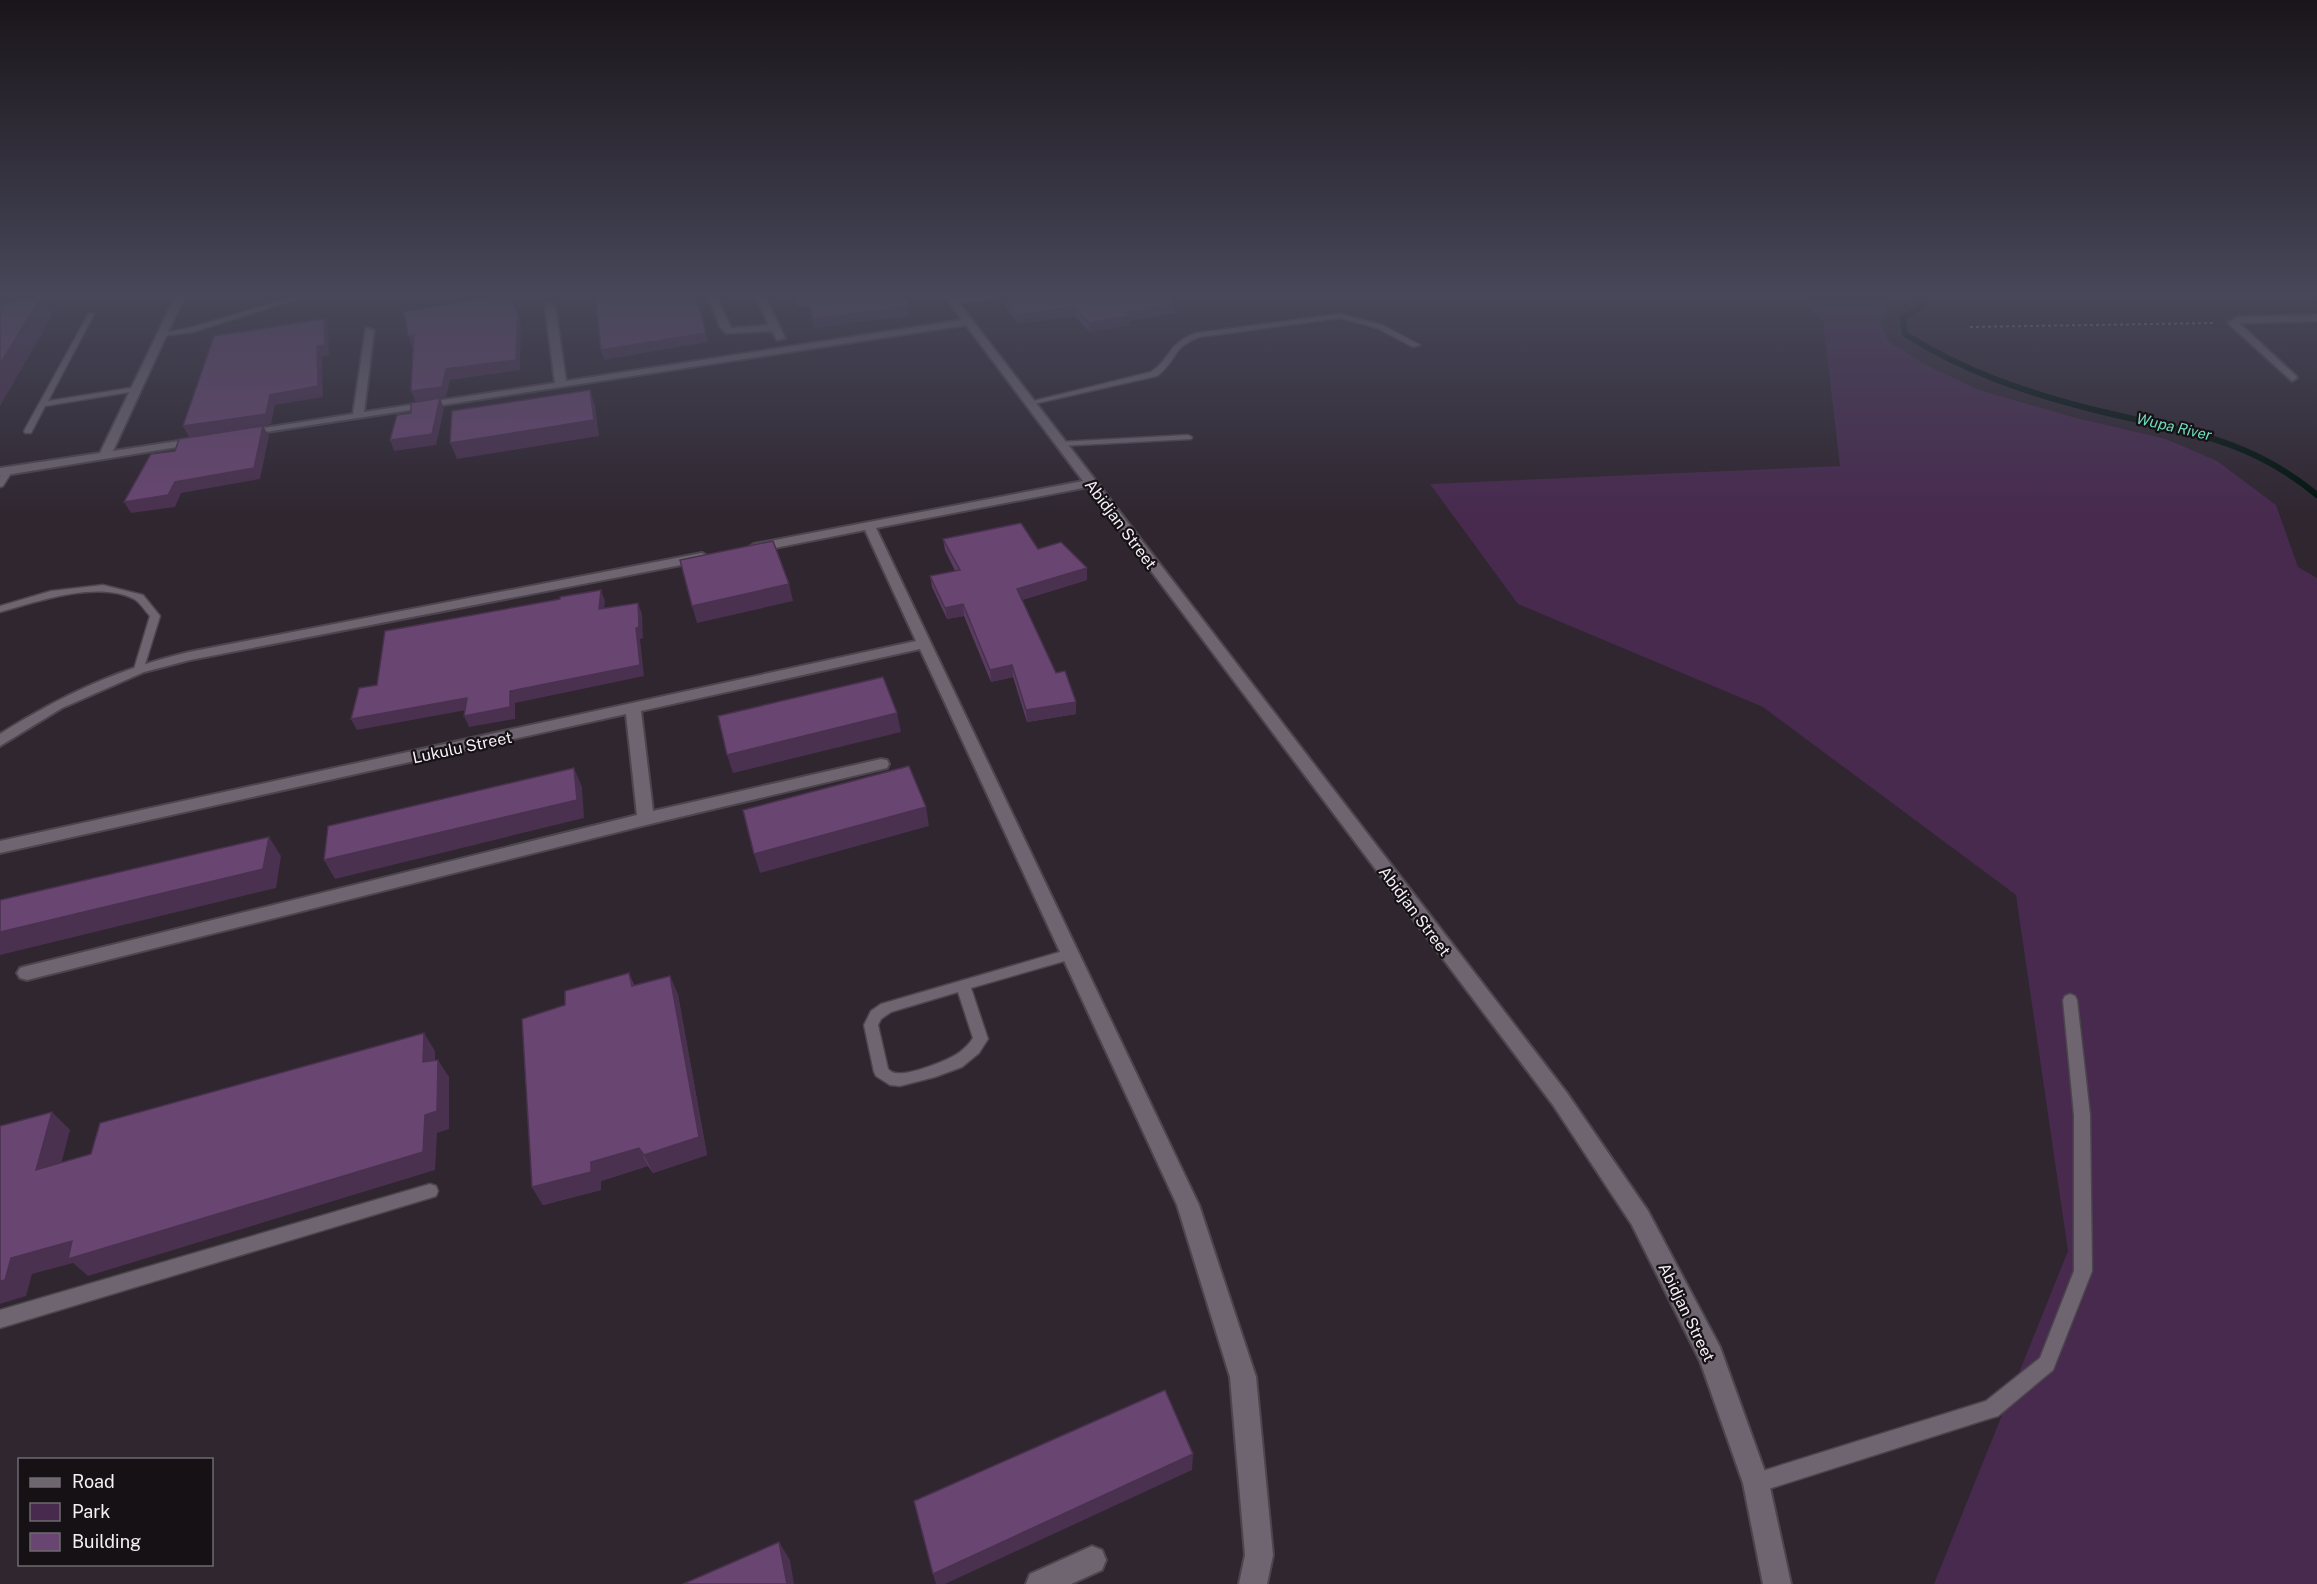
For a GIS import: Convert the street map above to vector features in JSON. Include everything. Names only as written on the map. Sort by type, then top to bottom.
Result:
[{"type":"street","points":[[105,455],[145,369]]},
{"type":"street","points":[[358,416],[364,369]]},
{"type":"street","points":[[559,369],[561,385]]},
{"type":"street","points":[[233,435],[664,369]]},
{"type":"street","name":"Abidjan Street","points":[[1003,369],[1560,1099],[1640,1218],[1711,1356],[1756,1483],[1777,1584]]},
{"type":"street","points":[[2282,369],[2292,378]]},
{"type":"street","points":[[5,471],[210,439]]},
{"type":"street","points":[[743,550],[1090,483]]},
{"type":"street","points":[[869,526],[1188,1205],[1243,1377],[1258,1555],[1253,1584]]},
{"type":"street","points":[[0,741],[57,705],[139,669],[200,654],[720,554]]},
{"type":"street","name":"Lukulu Street","points":[[0,848],[924,644]]},
{"type":"street","points":[[633,710],[646,819]]},
{"type":"street","points":[[27,973],[646,819],[881,764]]},
{"type":"street","points":[[1040,1584],[1092,1560]]},
{"type":"lane","points":[[28,431],[61,369]]},
{"type":"lane","points":[[1029,403],[1154,374],[1162,369]]},
{"type":"lane","points":[[42,404],[136,389]]},
{"type":"lane","points":[[1060,444],[1188,437]]},
{"type":"lane","points":[[0,484],[5,471]]},
{"type":"lane","points":[[0,609],[51,594],[103,588],[140,597],[155,616],[139,669]]},
{"type":"lane","points":[[963,985],[981,1039],[974,1052],[962,1062],[900,1080],[890,1079],[881,1072],[871,1025],[876,1015],[886,1008],[963,985],[1070,954]]},
{"type":"lane","points":[[1756,1483],[1991,1409],[2047,1364],[2084,1271],[2082,1115],[2070,1000]]},
{"type":"lane","points":[[0,1319],[430,1191]]},
{"type":"green space","points":[[1829,369],[1934,369],[1979,390],[2076,418],[2166,439],[2217,461],[2276,505],[2298,567],[2317,578],[2317,1584],[1934,1584],[2068,1251],[2016,895],[1763,707],[1518,604],[1430,484],[1840,466]]},
{"type":"building","points":[[203,369],[318,369],[318,386],[270,395],[266,414],[183,426]]},
{"type":"building","points":[[412,369],[447,369],[442,387],[411,391]]},
{"type":"building","points":[[590,390],[594,420],[450,443],[452,411]]},
{"type":"building","points":[[440,398],[432,434],[390,440],[397,415],[411,413],[411,403]]},
{"type":"building","points":[[263,426],[254,468],[175,482],[168,495],[124,502],[151,454],[175,451],[179,439]]},
{"type":"building","points":[[1021,523],[1038,549],[1061,542],[1087,568],[1017,589],[1056,673],[1065,671],[1076,702],[1026,710],[1012,665],[990,670],[963,604],[945,608],[930,576],[960,570],[943,539]]},
{"type":"building","points":[[773,541],[789,584],[692,606],[680,560]]},
{"type":"building","points":[[601,590],[599,609],[638,603],[639,627],[636,628],[640,665],[510,691],[510,707],[464,716],[467,698],[351,719],[359,688],[377,685],[385,631]]},
{"type":"building","points":[[883,677],[897,713],[727,755],[718,716]]},
{"type":"building","points":[[909,766],[926,807],[754,854],[743,810]]},
{"type":"building","points":[[574,768],[577,800],[324,860],[328,826]]},
{"type":"building","points":[[269,837],[263,869],[0,932],[0,900]]},
{"type":"building","points":[[629,973],[632,986],[670,976],[699,1137],[644,1155],[639,1148],[591,1162],[591,1172],[532,1187],[522,1019],[565,1005],[565,991]]},
{"type":"building","points":[[424,1033],[423,1062],[438,1060],[437,1111],[425,1115],[423,1152],[68,1259],[72,1241],[11,1258],[5,1280],[0,1281],[0,1126],[52,1112],[36,1170],[91,1154],[100,1123]]},
{"type":"building","points":[[1165,1390],[1193,1454],[933,1574],[914,1501]]},
{"type":"building","points":[[779,1542],[787,1584],[683,1584]]},
{"type":"waterway","name":"Wupa River","points":[[1971,369],[2045,396],[2211,438],[2264,460],[2291,475],[2317,495]]}]
